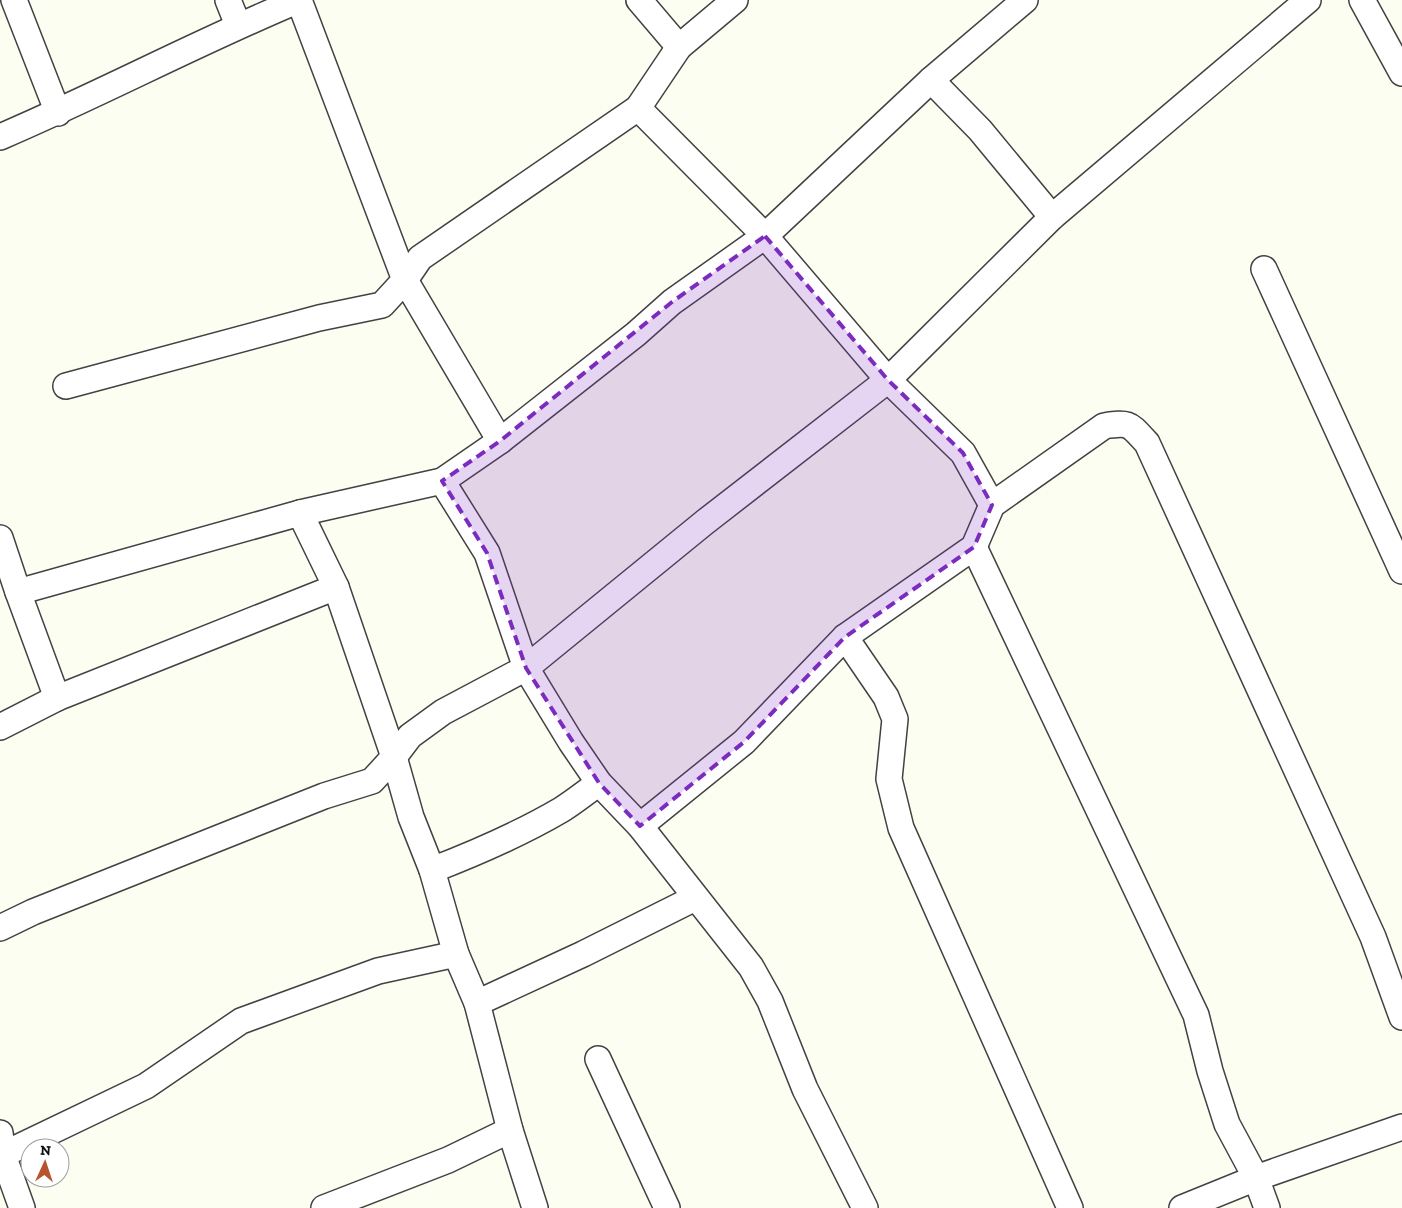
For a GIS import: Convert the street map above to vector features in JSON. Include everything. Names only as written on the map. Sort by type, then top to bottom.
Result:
[{"type":"street","points":[[14,0],[58,113]]},
{"type":"street","points":[[228,0],[238,26]]},
{"type":"street","points":[[0,137],[58,113],[238,26],[299,0],[405,280],[500,441]]},
{"type":"street","points":[[639,0],[679,47]]},
{"type":"street","points":[[66,386],[319,318],[382,305],[405,280],[420,258],[638,108],[679,47],[735,0]]},
{"type":"street","points":[[18,592],[300,513],[442,482],[500,441],[636,334],[672,302],[765,236],[931,80],[1025,0]]},
{"type":"street","points":[[0,928],[33,912],[324,796],[372,781],[410,736],[443,712],[526,668],[705,522],[888,380],[1052,217],[1308,0]]},
{"type":"street","points":[[1362,0],[1402,73]]},
{"type":"street","points":[[931,80],[980,130],[1052,217]]},
{"type":"street","points":[[638,108],[765,236],[888,380],[962,453],[992,505]]},
{"type":"street","points":[[1264,269],[1402,571]]},
{"type":"street","points":[[640,826],[744,742],[845,637],[974,548],[992,505],[1104,426],[1129,424],[1147,443],[1373,937],[1402,1017]]},
{"type":"street","points":[[442,482],[487,553],[526,668],[571,742],[599,783],[640,826],[751,967],[770,1001],[805,1090],[865,1208]]},
{"type":"street","points":[[300,513],[336,587],[394,757],[411,817],[432,870],[456,954],[477,1003],[510,1130],[535,1208]]},
{"type":"street","points":[[0,538],[58,698]]},
{"type":"street","points":[[974,548],[1196,1015],[1210,1071],[1227,1124],[1256,1178],[1267,1208]]},
{"type":"street","points":[[0,727],[58,698],[336,587]]},
{"type":"street","points":[[845,637],[886,697],[896,719],[888,779],[901,828],[1070,1208]]},
{"type":"street","points":[[432,870],[477,852],[527,828],[562,809],[599,783]]},
{"type":"street","points":[[477,1003],[584,954],[695,898]]},
{"type":"street","points":[[22,1208],[1,1148],[146,1086],[241,1021],[378,971],[456,954]]},
{"type":"street","points":[[598,1059],[667,1208]]},
{"type":"street","points":[[1182,1208],[1256,1178],[1402,1127]]},
{"type":"street","points":[[324,1208],[448,1160],[510,1130]]},
{"type":"highlighted area","points":[[765,236],[888,380],[963,453],[992,505],[974,547],[845,637],[744,742],[640,826],[599,783],[526,668],[487,553],[442,481],[500,441],[672,302]]}]
